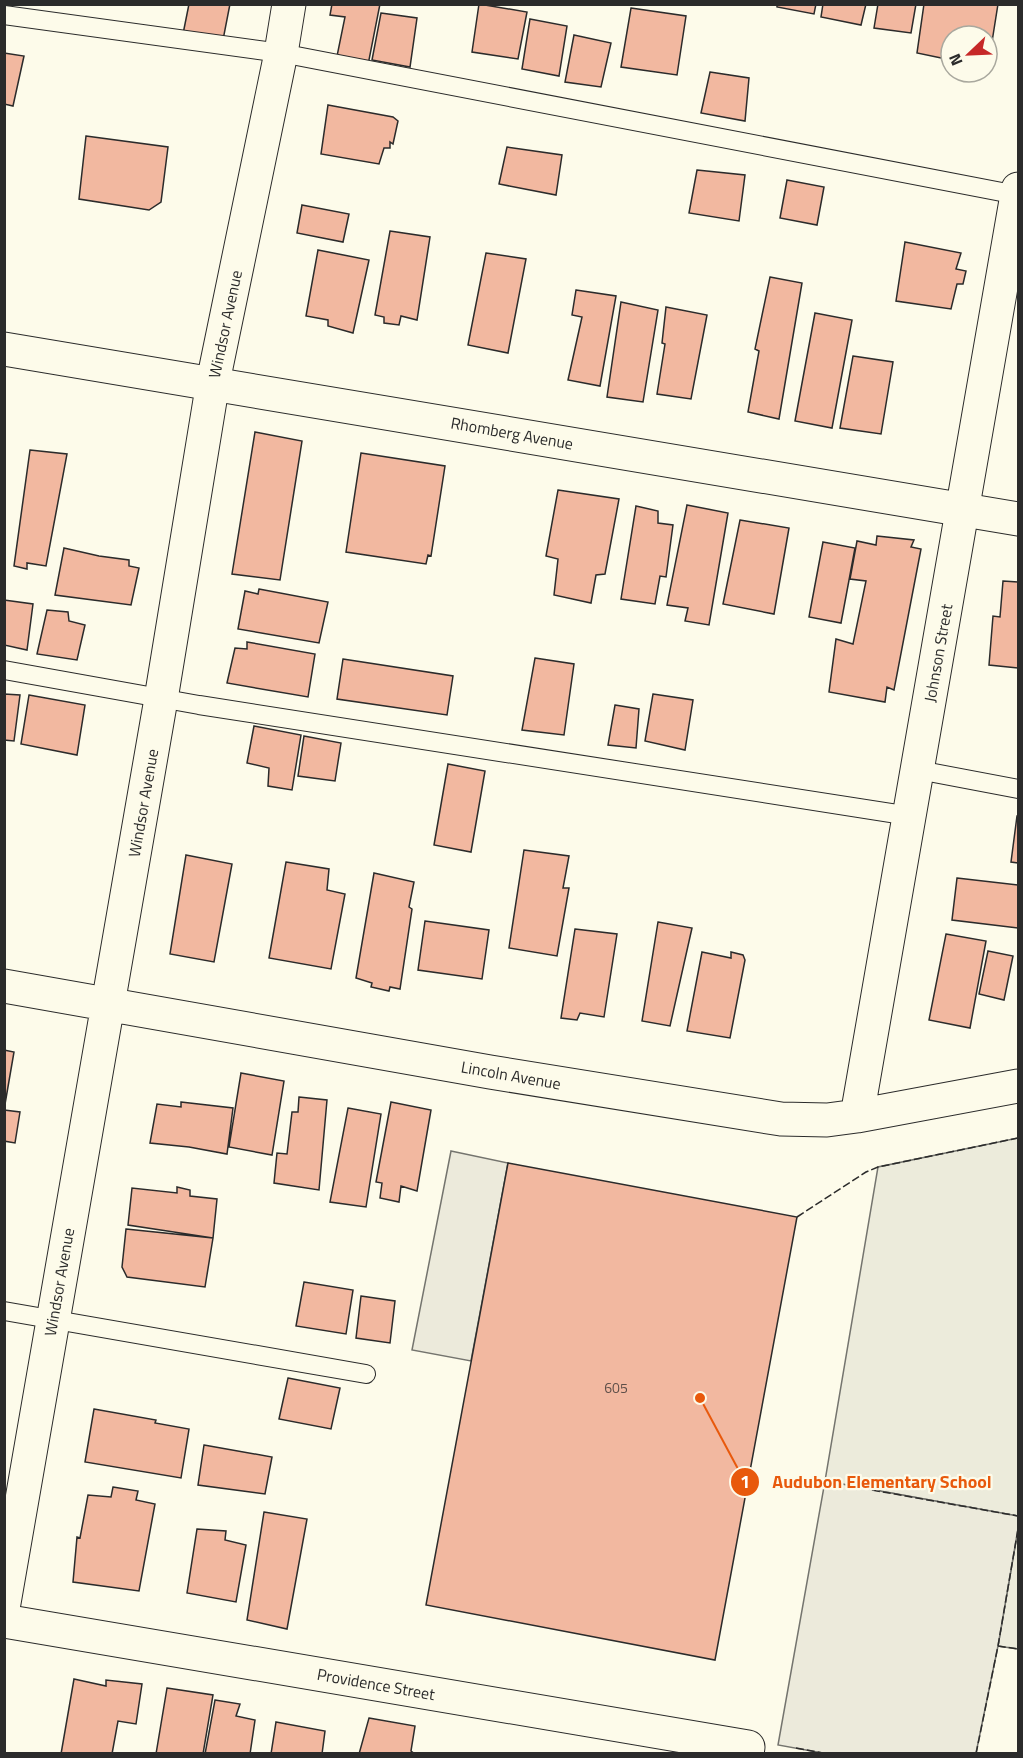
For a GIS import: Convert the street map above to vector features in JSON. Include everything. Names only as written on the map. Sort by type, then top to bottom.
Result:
[{"type":"street","name":"Windsor Avenue","points":[[4,1603],[161,699],[213,382],[290,4]]},
{"type":"street","name":"Johnson Street","points":[[857,1116],[1015,228],[1018,192]]},
{"type":"street","name":"Rhomberg Avenue","points":[[4,349],[213,382],[1018,519]]},
{"type":"street","name":"Lincoln Avenue","points":[[4,986],[479,1070],[781,1119],[827,1120],[857,1116],[1018,1086]]},
{"type":"street","name":"Providence Street","points":[[4,1621],[748,1750]]},
{"type":"lane","points":[[4,15],[281,53],[1018,192]]},
{"type":"lane","points":[[4,670],[161,699],[910,816]]},
{"type":"lane","points":[[918,770],[1018,789]]},
{"type":"lane","points":[[4,1311],[366,1374]]},
{"type":"shaded area","points":[[1018,1138],[1018,1516],[825,1481],[878,1167]]},
{"type":"shaded area","points":[[451,1151],[508,1163],[471,1361],[412,1350]]},
{"type":"shaded area","points":[[825,1481],[1018,1516],[1018,1529],[998,1646],[976,1753],[828,1754],[778,1745]]},
{"type":"shaded area","points":[[1018,1529],[1018,1649],[998,1646]]},
{"type":"building","points":[[189,4],[230,4],[223,40],[183,34]]},
{"type":"building","points":[[332,4],[380,4],[368,65],[336,61],[345,17],[330,15]]},
{"type":"building","points":[[479,4],[527,12],[518,59],[472,52]]},
{"type":"building","points":[[777,4],[816,4],[814,14],[777,7]]},
{"type":"building","points":[[823,4],[866,4],[861,25],[821,17]]},
{"type":"building","points":[[878,4],[916,4],[911,33],[874,28]]},
{"type":"building","points":[[924,4],[998,4],[995,24],[939,24],[939,58],[917,53]]},
{"type":"building","points":[[631,8],[686,16],[677,75],[621,67]]},
{"type":"building","points":[[381,13],[417,18],[410,67],[372,60]]},
{"type":"building","points":[[530,19],[567,26],[559,76],[522,69]]},
{"type":"building","points":[[574,35],[611,43],[601,87],[565,82]]},
{"type":"building","points":[[4,53],[24,56],[13,106],[4,104]]},
{"type":"building","points":[[710,72],[749,78],[745,121],[701,113]]},
{"type":"building","points":[[328,105],[393,117],[398,121],[393,144],[390,142],[390,148],[384,148],[379,164],[321,154]]},
{"type":"building","points":[[86,136],[168,147],[161,202],[149,210],[79,199]]},
{"type":"building","points":[[507,147],[562,155],[556,195],[499,184]]},
{"type":"building","points":[[697,170],[745,175],[739,221],[689,213]]},
{"type":"building","points":[[787,180],[824,187],[817,225],[780,218]]},
{"type":"building","points":[[302,205],[349,214],[343,242],[297,233]]},
{"type":"building","points":[[390,231],[430,237],[417,320],[401,316],[399,325],[384,323],[384,317],[375,315]]},
{"type":"building","points":[[905,242],[961,253],[956,269],[966,271],[963,284],[957,284],[951,309],[896,301]]},
{"type":"building","points":[[318,250],[369,260],[353,333],[328,326],[328,320],[306,316]]},
{"type":"building","points":[[486,253],[526,259],[508,353],[468,345]]},
{"type":"building","points":[[770,277],[802,283],[779,419],[748,412],[759,351],[755,349]]},
{"type":"building","points":[[576,290],[616,296],[600,386],[568,380],[582,317],[572,315]]},
{"type":"building","points":[[621,302],[658,310],[643,402],[607,397]]},
{"type":"building","points":[[666,307],[707,315],[691,399],[657,394],[665,344],[662,343]]},
{"type":"building","points":[[815,313],[852,320],[832,428],[795,421]]},
{"type":"building","points":[[853,356],[893,362],[881,434],[840,428]]},
{"type":"building","points":[[255,432],[302,441],[280,580],[232,574]]},
{"type":"building","points":[[30,450],[67,454],[46,566],[27,563],[27,569],[14,566]]},
{"type":"building","points":[[361,453],[445,466],[431,556],[428,555],[426,564],[346,552]]},
{"type":"building","points":[[558,490],[619,499],[605,574],[596,575],[591,603],[554,595],[558,559],[546,556]]},
{"type":"building","points":[[687,505],[728,513],[709,625],[685,621],[688,608],[667,605]]},
{"type":"building","points":[[636,506],[658,511],[658,523],[673,525],[666,577],[660,576],[655,604],[621,599]]},
{"type":"building","points":[[740,520],[789,528],[774,614],[723,604]]},
{"type":"building","points":[[877,536],[914,540],[911,547],[921,549],[894,690],[887,687],[885,702],[829,692],[836,639],[853,644],[866,581],[850,579],[857,541],[876,545]]},
{"type":"building","points":[[823,542],[855,548],[841,623],[809,617]]},
{"type":"building","points":[[64,548],[129,560],[129,566],[139,568],[131,605],[55,595]]},
{"type":"building","points":[[1003,581],[1018,582],[1018,668],[989,665],[993,616],[1000,617]]},
{"type":"building","points":[[259,589],[328,602],[319,643],[238,629],[245,591],[258,594]]},
{"type":"building","points":[[4,600],[33,604],[27,650],[4,645]]},
{"type":"building","points":[[47,610],[68,612],[69,621],[85,625],[77,660],[37,654]]},
{"type":"building","points":[[247,642],[315,654],[308,697],[227,683],[235,648],[247,649]]},
{"type":"building","points":[[535,658],[574,664],[564,735],[522,730]]},
{"type":"building","points":[[343,659],[453,676],[447,715],[337,699]]},
{"type":"building","points":[[4,694],[20,695],[14,741],[4,740]]},
{"type":"building","points":[[653,694],[693,700],[685,750],[645,741]]},
{"type":"building","points":[[29,695],[85,705],[77,755],[21,744]]},
{"type":"building","points":[[615,705],[639,709],[636,748],[608,745]]},
{"type":"building","points":[[254,726],[301,735],[292,790],[268,786],[269,768],[247,763]]},
{"type":"building","points":[[304,736],[341,743],[335,781],[298,776]]},
{"type":"building","points":[[448,764],[485,771],[471,852],[434,845]]},
{"type":"building","points":[[1018,816],[1018,863],[1011,862]]},
{"type":"building","points":[[524,850],[569,856],[563,888],[569,888],[557,956],[509,948]]},
{"type":"building","points":[[186,855],[232,864],[214,962],[170,954]]},
{"type":"building","points":[[286,862],[329,869],[327,890],[345,894],[331,969],[269,958]]},
{"type":"building","points":[[374,873],[414,882],[400,989],[390,987],[389,991],[371,987],[372,983],[356,978]]},
{"type":"building","points":[[957,878],[1018,885],[1018,928],[952,920]]},
{"type":"building","points":[[425,921],[489,930],[482,979],[418,970]]},
{"type":"building","points":[[658,922],[692,928],[670,1026],[642,1021]]},
{"type":"building","points":[[575,929],[617,934],[604,1017],[580,1013],[577,1020],[561,1018]]},
{"type":"building","points":[[946,934],[986,941],[970,1028],[929,1020]]},
{"type":"building","points":[[988,951],[1013,956],[1004,1000],[979,994]]},
{"type":"building","points":[[702,952],[731,958],[731,952],[743,955],[745,960],[730,1038],[687,1031]]},
{"type":"building","points":[[4,1050],[14,1052],[4,1110]]},
{"type":"building","points":[[241,1073],[284,1081],[272,1155],[229,1147]]},
{"type":"building","points":[[299,1097],[327,1100],[319,1190],[274,1183],[277,1153],[287,1154],[292,1112],[298,1112]]},
{"type":"building","points":[[181,1102],[233,1108],[227,1154],[150,1143],[157,1104],[181,1107]]},
{"type":"building","points":[[391,1102],[431,1110],[417,1191],[401,1186],[399,1202],[380,1198],[382,1183],[376,1182]]},
{"type":"building","points":[[348,1108],[381,1114],[366,1207],[330,1202]]},
{"type":"building","points":[[4,1110],[20,1112],[15,1143],[4,1141]]},
{"type":"building","points":[[508,1163],[797,1217],[715,1660],[426,1605]]},
{"type":"building","points":[[177,1187],[190,1190],[190,1196],[217,1199],[213,1238],[128,1225],[132,1188],[177,1193]]},
{"type":"building","points":[[126,1229],[213,1238],[205,1287],[127,1277],[122,1267]]},
{"type":"building","points":[[304,1282],[353,1290],[346,1334],[296,1326]]},
{"type":"building","points":[[361,1296],[395,1301],[390,1343],[356,1338]]},
{"type":"building","points":[[288,1378],[340,1388],[331,1429],[279,1419]]},
{"type":"building","points":[[94,1409],[156,1420],[155,1423],[189,1429],[181,1478],[85,1462]]},
{"type":"building","points":[[204,1445],[272,1457],[265,1494],[198,1485]]},
{"type":"building","points":[[113,1487],[138,1491],[136,1500],[155,1504],[139,1591],[73,1582],[77,1537],[80,1538],[88,1495],[111,1497]]},
{"type":"building","points":[[264,1512],[307,1519],[287,1629],[247,1620]]},
{"type":"building","points":[[197,1529],[226,1531],[225,1540],[246,1545],[236,1602],[187,1593]]},
{"type":"building","points":[[74,1679],[106,1686],[106,1680],[142,1684],[136,1724],[118,1721],[112,1754],[61,1754]]},
{"type":"building","points":[[167,1688],[213,1695],[203,1754],[156,1754]]},
{"type":"building","points":[[215,1700],[240,1704],[236,1716],[255,1720],[250,1754],[205,1754]]},
{"type":"building","points":[[369,1718],[415,1726],[411,1751],[415,1754],[359,1754]]},
{"type":"building","points":[[276,1722],[325,1731],[322,1754],[271,1754]]},
{"type":"fence","points":[[797,1217],[866,1172],[878,1167],[1018,1138]]},
{"type":"fence","points":[[872,1490],[1018,1516]]},
{"type":"fence","points":[[998,1646],[1018,1529]]},
{"type":"fence","points":[[976,1754],[998,1646],[1018,1649]]},
{"type":"fence","points":[[796,1748],[828,1754]]},
{"type":"place","name":"Audubon Elementary School","points":[[700,1398]]}]
